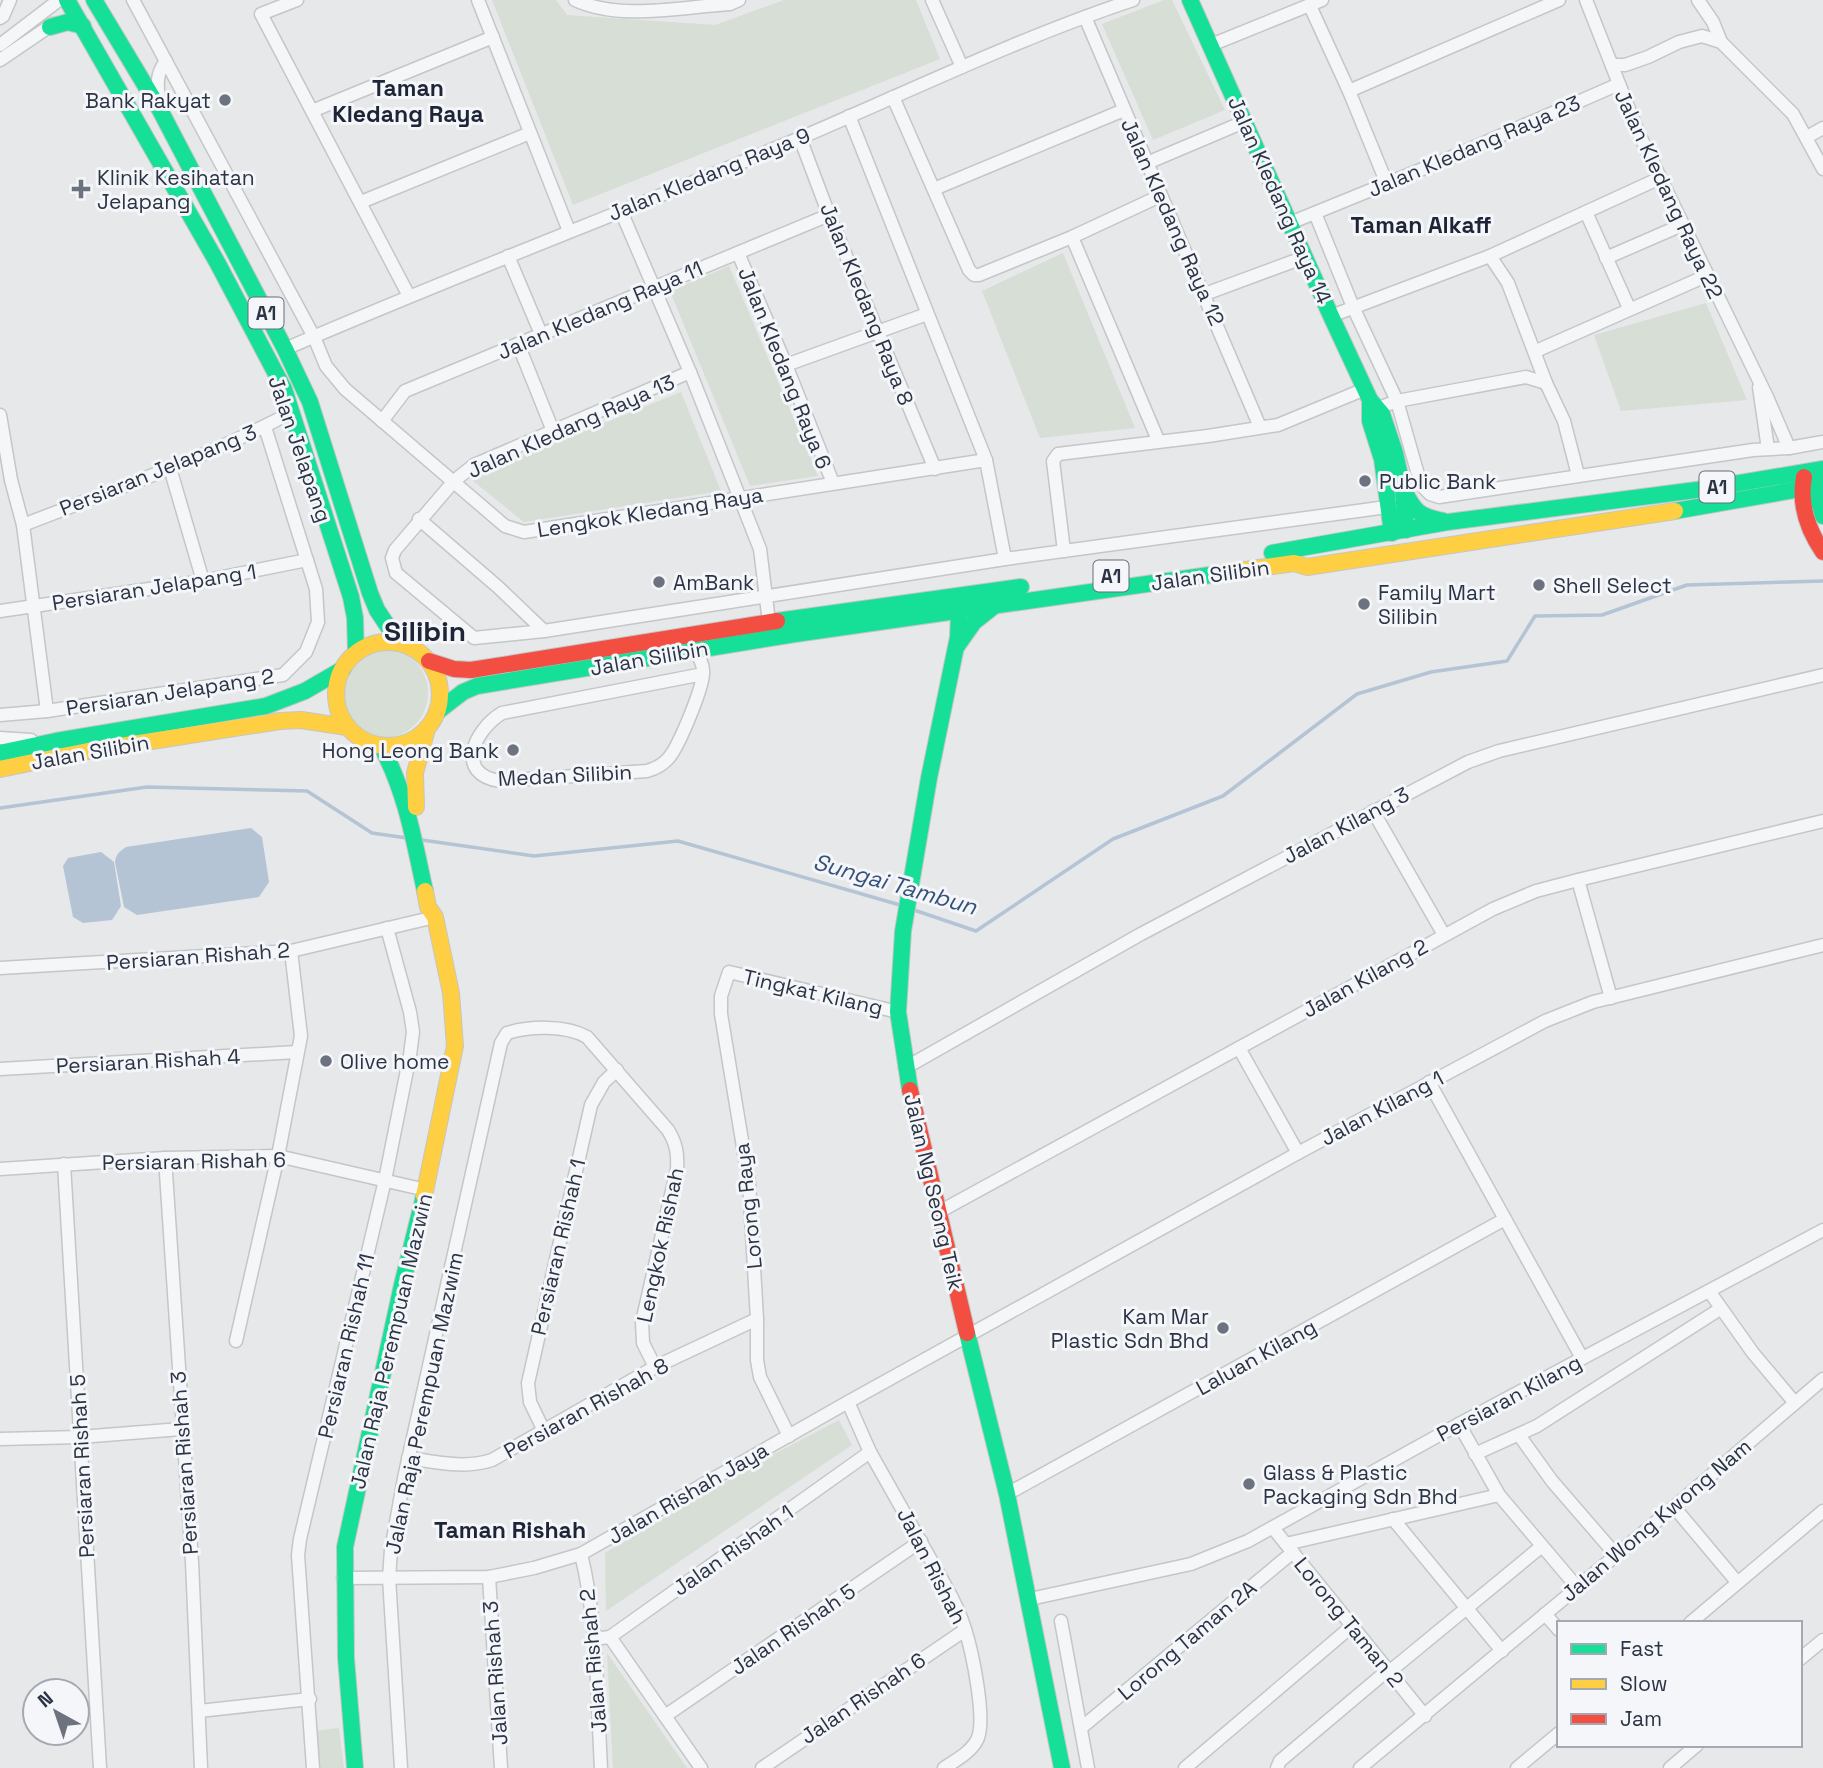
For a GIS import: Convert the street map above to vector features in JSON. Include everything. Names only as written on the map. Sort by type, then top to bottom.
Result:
[{"type":"main road","name":"Jalan Jelapang","points":[[94,0],[160,110],[285,349],[310,402],[370,593],[377,610],[399,643]]},
{"type":"main road","name":"Jalan Kledang Raya 14","points":[[1191,0],[1331,316],[1395,453],[1404,497],[1399,535]]},
{"type":"main road","name":"Jalan Jelapang","points":[[70,2],[217,262],[284,389],[351,597],[355,618],[356,653]]},
{"type":"main road","points":[[50,27],[68,22],[83,26]]},
{"type":"main road","name":"Jalan Kledang Raya 14","points":[[1371,402],[1388,507],[1399,535]]},
{"type":"main road","name":"Jalan Silibin","points":[[429,661],[454,669],[471,670],[769,622],[1239,559],[1399,535],[1448,522],[1691,491],[1823,469]]},
{"type":"main road","points":[[1805,472],[1823,516]]},
{"type":"main road","points":[[1813,487],[1814,539],[1823,552]]},
{"type":"main road","name":"Jalan Silibin","points":[[437,712],[463,692],[477,686],[703,656],[795,634],[1294,563],[1307,566],[1813,487]]},
{"type":"main road","points":[[1404,497],[1420,515],[1448,522]]},
{"type":"main road","points":[[1294,563],[1303,558],[1399,535],[1497,529],[1544,530]]},
{"type":"main road","points":[[937,598],[952,601],[959,611]]},
{"type":"main road","points":[[927,615],[938,618],[947,625],[957,646],[974,622],[997,606]]},
{"type":"main road","name":"Jalan Ng Seong Teik","points":[[959,611],[957,646],[929,778],[903,931],[898,1012],[905,1068],[937,1213],[1007,1494],[1062,1768]]},
{"type":"main road","points":[[673,638],[684,642],[703,656],[723,639],[757,635],[769,622],[776,631],[795,634]]},
{"type":"main road","points":[[399,643],[376,643],[356,653],[343,669],[337,684],[336,700],[339,712],[347,726],[362,740],[381,746],[402,744],[415,739],[427,729]]},
{"type":"main road","name":"A1","points":[[399,643],[416,650],[429,661]]},
{"type":"main road","points":[[429,661],[440,685],[437,712]]},
{"type":"main road","name":"Jalan Silibin","points":[[0,753],[266,706],[304,691],[343,669]]},
{"type":"main road","name":"A1","points":[[427,729],[437,712]]},
{"type":"main road","name":"Jalan Silibin","points":[[0,769],[88,751],[280,721],[301,720],[347,726]]},
{"type":"main road","name":"Jalan Raja Perempuan Mazwin","points":[[410,804],[427,729]]},
{"type":"main road","name":"Jalan Raja Perempuan Mazwin","points":[[355,1768],[347,1687],[345,1547],[426,1190],[455,1046],[451,993],[435,917],[428,907],[410,804],[395,769],[381,746]]},
{"type":"street","points":[[0,18],[10,0]]},
{"type":"street","name":"Lengkok Kledang Raya","points":[[132,0],[314,337],[326,366],[382,421],[505,526],[524,532],[986,460]]},
{"type":"street","points":[[297,0],[261,14],[409,296]]},
{"type":"street","points":[[478,0],[569,231]]},
{"type":"street","points":[[575,0],[592,8],[638,11],[730,4],[739,0]]},
{"type":"street","points":[[932,0],[962,67]]},
{"type":"street","name":"Jalan Kledang Raya 9","points":[[285,349],[800,138],[1118,2],[1133,0]]},
{"type":"street","points":[[1211,45],[1322,0]]},
{"type":"street","points":[[1349,91],[1559,0]]},
{"type":"street","name":"Jalan Kledang Raya 22","points":[[1586,0],[1660,178],[1767,397],[1789,448]]},
{"type":"street","points":[[1698,0],[1713,22],[1721,42],[1793,114],[1823,170]]},
{"type":"street","points":[[0,60],[50,27],[70,2]]},
{"type":"street","points":[[0,45],[70,2]]},
{"type":"street","points":[[1310,6],[1387,184]]},
{"type":"street","name":"Jalan Kledang Raya 12","points":[[1085,17],[1260,427]]},
{"type":"street","points":[[1612,65],[1625,65],[1679,42],[1702,36],[1721,42]]},
{"type":"street","points":[[312,111],[493,37]]},
{"type":"street","points":[[160,110],[157,77],[166,61]]},
{"type":"street","name":"Jalan Kledang Raya 23","points":[[1290,223],[1619,84]]},
{"type":"street","points":[[893,97],[969,270],[974,275],[1072,237],[1160,196]]},
{"type":"street","points":[[934,189],[1124,110]]},
{"type":"street","points":[[849,116],[986,460],[1005,559]]},
{"type":"street","points":[[1147,163],[1246,121]]},
{"type":"street","points":[[1807,137],[1823,128]]},
{"type":"street","points":[[361,202],[530,133]]},
{"type":"street","name":"Jalan Kledang Raya 8","points":[[800,138],[935,469]]},
{"type":"street","points":[[1331,316],[1490,256],[1660,178]]},
{"type":"street","points":[[621,211],[690,372],[760,549],[769,622]]},
{"type":"street","points":[[1586,212],[1629,309]]},
{"type":"street","points":[[1315,213],[1353,307],[1397,401],[1421,485],[1430,494],[1439,497],[1823,442]]},
{"type":"street","name":"Jalan Kledang Raya 11","points":[[382,421],[405,391],[653,286],[830,215]]},
{"type":"street","points":[[1606,258],[1682,225]]},
{"type":"street","points":[[1072,237],[1158,440]]},
{"type":"street","name":"Jalan Kledang Raya 6","points":[[738,253],[833,483]]},
{"type":"street","points":[[508,256],[541,334]]},
{"type":"street","points":[[1490,256],[1508,283],[1546,383],[1564,421],[1578,475]]},
{"type":"street","points":[[1205,294],[1305,257]]},
{"type":"street","points":[[1526,377],[1536,354],[1706,275]]},
{"type":"street","points":[[786,365],[927,314]]},
{"type":"street","points":[[519,344],[553,431]]},
{"type":"street","name":"Jalan Kledang Raya 13","points":[[454,481],[474,465],[690,372]]},
{"type":"street","points":[[1063,551],[1053,461],[1058,454],[1208,436],[1371,402],[1397,401],[1526,377],[1546,383]]},
{"type":"street","name":"Jalan Kledang Raya 22","points":[[1759,385],[1768,449]]},
{"type":"street","name":"Persiaran Jelapang 3","points":[[23,525],[170,468],[265,427],[292,412]]},
{"type":"street","points":[[0,415],[6,481],[23,525],[47,711]]},
{"type":"street","name":"Persiaran Jelapang 2","points":[[0,715],[47,711],[284,676],[306,652],[317,622],[316,589],[265,427]]},
{"type":"street","points":[[170,468],[204,581]]},
{"type":"street","name":"Jalan Silibin","points":[[454,481],[395,550],[392,565],[402,579],[474,638],[544,631],[1005,559],[1388,507],[1404,497]]},
{"type":"street","points":[[419,519],[544,631]]},
{"type":"street","name":"Persiaran Jelapang 1","points":[[0,611],[204,581],[307,560]]},
{"type":"street","name":"Medan Silibin","points":[[703,656],[700,690],[673,752],[657,768],[647,771],[500,781],[488,779],[479,773],[473,763],[473,749],[479,733],[489,721],[502,713],[703,656]]},
{"type":"street","name":"Jalan Kilang 3","points":[[905,1068],[1141,934],[1468,762],[1499,751],[1823,675]]},
{"type":"street","name":"Jalan Silibin","points":[[0,738],[56,741]]},
{"type":"street","points":[[1373,811],[1444,935]]},
{"type":"street","name":"Jalan Kilang 2","points":[[937,1213],[1493,909],[1536,891],[1823,821]]},
{"type":"street","points":[[1578,880],[1611,998]]},
{"type":"street","name":"Persiaran Rishah 2","points":[[0,968],[291,951],[435,917]]},
{"type":"street","name":"Persiaran Rishah 11","points":[[313,1768],[298,1555],[300,1539],[385,1180],[413,1032],[387,928]]},
{"type":"street","name":"Jalan Kilang 1","points":[[968,1337],[1298,1153],[1545,1021],[1581,1006],[1823,945]]},
{"type":"street","points":[[236,1341],[278,1156],[297,1052],[301,1023],[291,951]]},
{"type":"street","name":"Tingkat Kilang","points":[[729,972],[898,1012]]},
{"type":"street","name":"Lorong Raya","points":[[729,972],[721,996],[721,1014],[749,1183],[757,1360],[761,1377],[789,1436]]},
{"type":"street","name":"Lengkok Rishah","points":[[501,1043],[507,1033],[518,1030],[577,1031],[587,1037],[668,1129],[678,1154],[677,1169],[642,1322],[643,1343],[656,1367]]},
{"type":"street","name":"Jalan Raja Perempuan Mazwim","points":[[401,1768],[389,1578],[391,1550],[408,1458],[501,1043]]},
{"type":"street","points":[[1239,1048],[1298,1153]]},
{"type":"street","name":"Persiaran Rishah 4","points":[[0,1069],[297,1052]]},
{"type":"street","name":"Persiaran Rishah 1","points":[[544,1431],[530,1402],[528,1383],[591,1105],[604,1082],[617,1070]]},
{"type":"street","points":[[1429,1082],[1583,1358]]},
{"type":"street","name":"Persiaran Rishah 6","points":[[0,1169],[165,1157],[278,1156],[426,1190]]},
{"type":"street","name":"Persiaran Rishah 3","points":[[165,1157],[181,1429],[192,1562],[201,1768]]},
{"type":"street","name":"Persiaran Rishah 5","points":[[64,1164],[100,1768]]},
{"type":"street","name":"Laluan Kilang","points":[[1007,1494],[1505,1220]]},
{"type":"street","name":"Persiaran Kilang","points":[[1030,1599],[1191,1563],[1248,1541],[1459,1424],[1823,1230]]},
{"type":"street","points":[[1709,1291],[1720,1309],[1795,1403]]},
{"type":"street","points":[[1475,1454],[1519,1435],[1562,1411],[1720,1309]]},
{"type":"street","name":"Persiaran Rishah 8","points":[[408,1458],[479,1465],[492,1460],[656,1367],[757,1319]]},
{"type":"street","name":"Jalan Rishah Jaya","points":[[344,1578],[489,1577],[534,1568],[581,1554],[968,1337]]},
{"type":"street","name":"Jalan Wong Kwong Nam","points":[[1360,1768],[1674,1507],[1823,1379]]},
{"type":"street","name":"Jalan Rishah","points":[[848,1402],[870,1452],[957,1607],[972,1654],[981,1722],[977,1740],[963,1755],[944,1768]]},
{"type":"street","points":[[1459,1424],[1499,1495],[1577,1587]]},
{"type":"street","points":[[0,1439],[79,1437],[181,1429]]},
{"type":"street","points":[[1519,1435],[1552,1481],[1615,1555]]},
{"type":"street","name":"Jalan Rishah 1","points":[[593,1639],[610,1637],[870,1452]]},
{"type":"street","points":[[1290,1548],[1393,1519],[1499,1495]]},
{"type":"street","points":[[1674,1507],[1737,1581]]},
{"type":"street","points":[[1691,1621],[1823,1512]]},
{"type":"street","points":[[1393,1519],[1502,1651]]},
{"type":"street","name":"Lorong Taman 2","points":[[1273,1528],[1425,1716]]},
{"type":"street","name":"Jalan Rishah 5","points":[[665,1716],[921,1541]]},
{"type":"street","points":[[1277,1768],[1280,1761],[1542,1546]]},
{"type":"street","name":"Lorong Taman 2A","points":[[1081,1728],[1290,1548]]},
{"type":"street","name":"Jalan Rishah 2","points":[[581,1554],[593,1639],[601,1768]]},
{"type":"street","name":"Jalan Rishah 3","points":[[489,1577],[502,1768]]},
{"type":"street","points":[[1545,1614],[1557,1628]]},
{"type":"street","points":[[1061,1621],[1088,1768]]},
{"type":"street","points":[[1185,1768],[1352,1626]]},
{"type":"street","name":"Jalan Rishah 6","points":[[763,1768],[965,1630]]},
{"type":"street","points":[[610,1637],[701,1768]]},
{"type":"street","points":[[1802,1657],[1823,1640]]},
{"type":"street","points":[[199,1711],[310,1699]]},
{"type":"street","points":[[1517,1768],[1557,1735]]},
{"type":"street","points":[[1670,1768],[1695,1747]]},
{"type":"shaded area","points":[[492,0],[556,0],[567,15],[715,25],[784,0],[916,0],[940,59],[573,205]]},
{"type":"shaded area","points":[[1164,0],[1172,0],[1225,110],[1153,140],[1102,24]]},
{"type":"shaded area","points":[[1063,253],[1135,428],[1040,438],[982,291]]},
{"type":"shaded area","points":[[729,266],[818,476],[750,486],[670,291]]},
{"type":"shaded area","points":[[1706,303],[1747,400],[1621,411],[1594,335]]},
{"type":"shaded area","points":[[681,392],[721,491],[524,522],[473,481],[491,469]]},
{"type":"shaded area","points":[[383,648],[400,652],[415,661],[424,676],[428,693],[424,710],[415,725],[400,734],[383,738],[366,734],[351,725],[342,710],[338,693],[342,676],[351,661],[366,652]]},
{"type":"shaded area","points":[[839,1420],[852,1445],[606,1611],[605,1553],[761,1461]]},
{"type":"shaded area","points":[[607,1653],[687,1768],[613,1768]]},
{"type":"shaded area","points":[[339,1728],[344,1768],[317,1768],[314,1731]]},
{"type":"water","points":[[251,828],[262,837],[269,882],[259,897],[137,915],[124,907],[115,862],[116,857],[126,847]]},
{"type":"water","points":[[101,852],[114,862],[121,906],[112,920],[83,923],[73,917],[63,866],[68,858]]},
{"type":"waterway","name":"Sungai Tambun","points":[[911,909],[976,931],[1113,839],[1223,796],[1357,694],[1431,672],[1507,661],[1535,616],[1602,615],[1687,585],[1823,581]]},
{"type":"waterway","name":"Sungai Tambun","points":[[0,808],[147,787],[307,791],[372,833],[407,838]]},
{"type":"waterway","name":"Sungai Tambun","points":[[422,840],[534,856],[678,841],[900,905]]},
{"type":"traffic: fast","points":[[67,0],[217,262],[284,389],[351,597],[355,618],[356,653]]},
{"type":"traffic: fast","points":[[94,0],[160,110],[285,349],[310,402],[370,593],[377,610],[399,643]]},
{"type":"traffic: fast","points":[[1190,0],[1331,316],[1370,400],[1382,414],[1403,489],[1406,530]]},
{"type":"traffic: fast","points":[[50,27],[68,22],[83,26]]},
{"type":"traffic: fast","points":[[1370,400],[1370,421],[1382,459],[1392,533]]},
{"type":"traffic: fast","points":[[1272,553],[1448,522],[1704,489],[1823,469]]},
{"type":"traffic: fast","points":[[1808,477],[1815,487],[1823,516]]},
{"type":"traffic: fast","points":[[1675,511],[1823,485]]},
{"type":"traffic: fast","points":[[1403,489],[1418,512],[1444,521]]},
{"type":"traffic: fast","points":[[437,712],[463,692],[477,686],[795,634],[1217,574]]},
{"type":"traffic: fast","points":[[777,621],[1021,587]]},
{"type":"traffic: fast","points":[[957,646],[974,622],[993,607]]},
{"type":"traffic: fast","points":[[910,1090],[898,1012],[903,931],[929,778],[958,637],[959,611]]},
{"type":"traffic: fast","points":[[0,753],[266,706],[305,691],[343,669]]},
{"type":"traffic: fast","points":[[381,746],[403,799],[425,891]]},
{"type":"traffic: fast","points":[[355,1768],[346,1658],[345,1547],[424,1196]]},
{"type":"traffic: fast","points":[[967,1333],[1007,1494],[1062,1768]]},
{"type":"traffic: slow","points":[[1217,574],[1294,563],[1307,567],[1675,511]]},
{"type":"traffic: slow","points":[[388,642],[408,646],[425,657],[436,674],[440,694],[436,714],[425,731],[408,742],[388,746],[368,742],[351,731],[340,714],[336,694],[340,674],[351,657],[368,646],[388,642]]},
{"type":"traffic: slow","points":[[0,769],[88,751],[280,721],[301,720],[347,727]]},
{"type":"traffic: slow","points":[[416,807],[415,773],[427,729]]},
{"type":"traffic: slow","points":[[424,1196],[455,1046],[451,993],[435,917],[428,907],[425,891]]},
{"type":"traffic: jam","points":[[1804,477],[1806,516],[1823,552]]},
{"type":"traffic: jam","points":[[429,661],[454,669],[471,670],[777,621]]},
{"type":"traffic: jam","points":[[910,1090],[967,1333]]},
{"type":"place","name":"Bank Rakyat","points":[[225,100]]},
{"type":"place","name":"Klinik Kesihatan Jelapang","points":[[81,189]]},
{"type":"place","name":"Public Bank","points":[[1365,481]]},
{"type":"place","name":"AmBank","points":[[659,582]]},
{"type":"place","name":"Shell Select","points":[[1539,585]]},
{"type":"place","name":"Family Mart Silibin","points":[[1364,604]]},
{"type":"place","name":"Hong Leong Bank","points":[[513,750]]},
{"type":"place","name":"Olive home","points":[[326,1061]]},
{"type":"place","name":"Kam Mar Plastic Sdn Bhd","points":[[1223,1328]]},
{"type":"place","name":"Glass & Plastic Packaging Sdn Bhd","points":[[1249,1484]]},
{"type":"district","name":"Taman Kledang Raya","points":[[408,101]]},
{"type":"district","name":"Taman Alkaff","points":[[1421,225]]},
{"type":"district","name":"Silibin","points":[[425,631]]},
{"type":"district","name":"Taman Rishah","points":[[510,1530]]}]
